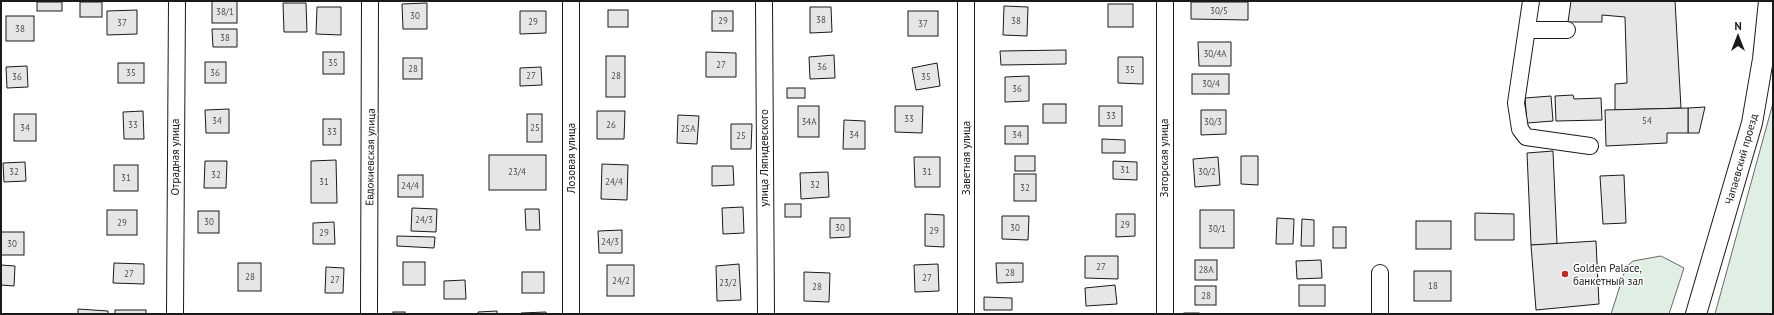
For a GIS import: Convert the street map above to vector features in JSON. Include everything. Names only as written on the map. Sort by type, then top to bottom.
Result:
[{"type":"main road","name":"Чапаевский проезд","points":[[1696,314],[1752,123],[1763,58],[1769,1]]},
{"type":"street","name":"Отрадная улица","points":[[175,314],[176,1]]},
{"type":"street","name":"Евдокиевская улица","points":[[369,314],[370,1]]},
{"type":"street","name":"Лозовая улица","points":[[570,1],[570,314]]},
{"type":"street","name":"улица Ляпидевского","points":[[764,1],[766,314]]},
{"type":"street","name":"Заветная улица","points":[[966,1],[966,314]]},
{"type":"street","name":"Загорская улица","points":[[1165,1],[1165,314]]},
{"type":"street","points":[[1532,1],[1516,103],[1520,129],[1526,137],[1590,146]]},
{"type":"street","points":[[1527,30],[1567,30]]},
{"type":"street","points":[[1380,272],[1380,314]]},
{"type":"green space","points":[[1773,103],[1773,314],[1715,314]]},
{"type":"green space","points":[[1661,256],[1684,268],[1669,314],[1611,314],[1626,267],[1633,261]]},
{"type":"building","points":[[212,1],[237,1],[237,23],[212,23]]},
{"type":"building","points":[[1571,1],[1675,1],[1681,108],[1615,110],[1615,84],[1627,83],[1625,17],[1602,15],[1602,22],[1568,22]]},
{"type":"building","points":[[37,2],[62,2],[62,11],[37,11]]},
{"type":"building","points":[[80,2],[102,2],[102,17],[80,17]]},
{"type":"building","points":[[1191,2],[1248,2],[1248,20],[1191,19]]},
{"type":"building","points":[[283,3],[306,3],[307,32],[284,32]]},
{"type":"building","points":[[427,3],[427,29],[403,29],[402,4]]},
{"type":"building","points":[[1108,4],[1133,4],[1133,27],[1108,27]]},
{"type":"building","points":[[1004,6],[1028,7],[1027,36],[1003,35]]},
{"type":"building","points":[[317,7],[341,7],[341,35],[316,34]]},
{"type":"building","points":[[810,7],[831,7],[832,32],[810,33]]},
{"type":"building","points":[[137,10],[137,34],[107,35],[107,11]]},
{"type":"building","points":[[608,10],[628,10],[628,27],[608,27]]},
{"type":"building","points":[[520,11],[546,11],[546,33],[520,34]]},
{"type":"building","points":[[712,11],[733,11],[733,31],[712,31]]},
{"type":"building","points":[[908,11],[938,11],[938,36],[908,36]]},
{"type":"building","points":[[6,16],[34,16],[34,41],[6,41]]},
{"type":"building","points":[[212,29],[237,29],[237,47],[213,47]]},
{"type":"building","points":[[1198,42],[1231,42],[1231,66],[1199,66]]},
{"type":"building","points":[[1066,50],[1066,64],[1001,65],[1000,51]]},
{"type":"building","points":[[323,52],[344,52],[344,74],[323,74]]},
{"type":"building","points":[[706,52],[736,53],[736,77],[706,77]]},
{"type":"building","points":[[834,55],[835,78],[810,79],[809,57]]},
{"type":"building","points":[[606,56],[625,56],[625,97],[606,97]]},
{"type":"building","points":[[1118,57],[1143,57],[1143,84],[1118,83]]},
{"type":"building","points":[[403,58],[422,58],[422,79],[403,79]]},
{"type":"building","points":[[205,62],[226,62],[226,83],[205,83]]},
{"type":"building","points":[[118,63],[144,63],[144,83],[118,83]]},
{"type":"building","points":[[937,63],[940,86],[916,90],[912,68]]},
{"type":"building","points":[[27,66],[28,87],[7,88],[6,67]]},
{"type":"building","points":[[541,67],[542,85],[520,86],[520,68]]},
{"type":"building","points":[[1192,74],[1229,74],[1229,94],[1192,94]]},
{"type":"building","points":[[1029,76],[1029,101],[1005,102],[1005,77]]},
{"type":"building","points":[[787,88],[805,88],[805,98],[787,98]]},
{"type":"building","points":[[1573,95],[1574,99],[1601,98],[1602,120],[1556,121],[1555,96]]},
{"type":"building","points":[[1551,96],[1553,121],[1527,123],[1525,98]]},
{"type":"building","points":[[1043,104],[1066,104],[1066,123],[1043,123]]},
{"type":"building","points":[[798,106],[819,106],[819,137],[798,137]]},
{"type":"building","points":[[895,106],[923,106],[922,133],[895,132]]},
{"type":"building","points":[[1099,106],[1122,106],[1122,126],[1099,126]]},
{"type":"building","points":[[1705,107],[1699,133],[1688,133],[1688,108]]},
{"type":"building","points":[[1688,108],[1688,133],[1667,133],[1667,143],[1606,146],[1605,110]]},
{"type":"building","points":[[229,109],[229,133],[206,133],[205,110]]},
{"type":"building","points":[[1201,110],[1226,110],[1226,134],[1201,135]]},
{"type":"building","points":[[143,111],[144,139],[124,139],[123,112]]},
{"type":"building","points":[[597,111],[625,111],[624,139],[597,139]]},
{"type":"building","points":[[14,114],[36,114],[36,141],[14,141]]},
{"type":"building","points":[[527,114],[542,114],[542,142],[527,142]]},
{"type":"building","points":[[678,115],[699,116],[697,144],[677,143]]},
{"type":"building","points":[[323,119],[341,119],[341,145],[323,145]]},
{"type":"building","points":[[844,120],[865,121],[865,149],[843,149]]},
{"type":"building","points":[[731,124],[752,124],[751,149],[731,149]]},
{"type":"building","points":[[1005,126],[1028,126],[1028,144],[1005,144]]},
{"type":"building","points":[[1102,139],[1125,140],[1125,153],[1102,153]]},
{"type":"building","points":[[1553,151],[1557,244],[1531,245],[1527,153]]},
{"type":"building","points":[[489,155],[546,155],[546,190],[489,190]]},
{"type":"building","points":[[1015,156],[1035,156],[1035,171],[1015,171]]},
{"type":"building","points":[[1241,156],[1258,156],[1258,185],[1241,184]]},
{"type":"building","points":[[914,157],[940,157],[940,187],[915,187]]},
{"type":"building","points":[[1218,157],[1220,185],[1195,187],[1193,159]]},
{"type":"building","points":[[336,160],[337,203],[311,203],[311,161]]},
{"type":"building","points":[[205,161],[227,161],[226,188],[204,188]]},
{"type":"building","points":[[1113,161],[1137,162],[1137,180],[1113,179]]},
{"type":"building","points":[[25,162],[26,181],[4,182],[3,163]]},
{"type":"building","points":[[602,164],[628,165],[627,200],[601,199]]},
{"type":"building","points":[[114,165],[138,165],[138,191],[114,191]]},
{"type":"building","points":[[712,166],[733,166],[734,185],[712,186]]},
{"type":"building","points":[[828,172],[829,197],[801,199],[800,173]]},
{"type":"building","points":[[1014,174],[1036,174],[1036,201],[1014,201]]},
{"type":"building","points":[[398,175],[423,175],[423,197],[398,197]]},
{"type":"building","points":[[1624,175],[1626,223],[1603,224],[1600,176]]},
{"type":"building","points":[[785,204],[801,204],[801,217],[785,217]]},
{"type":"building","points":[[743,207],[744,233],[723,234],[722,208]]},
{"type":"building","points":[[412,208],[437,209],[436,232],[411,231]]},
{"type":"building","points":[[525,209],[539,209],[540,230],[526,230]]},
{"type":"building","points":[[107,210],[137,210],[137,235],[107,235]]},
{"type":"building","points":[[1200,210],[1234,210],[1234,248],[1200,248]]},
{"type":"building","points":[[198,211],[219,211],[219,233],[198,233]]},
{"type":"building","points":[[1475,213],[1514,214],[1514,240],[1475,240]]},
{"type":"building","points":[[925,214],[944,215],[944,247],[925,246]]},
{"type":"building","points":[[1116,214],[1135,214],[1135,236],[1116,237]]},
{"type":"building","points":[[1002,216],[1029,216],[1028,240],[1002,239]]},
{"type":"building","points":[[830,218],[850,218],[850,237],[830,238]]},
{"type":"building","points":[[1277,218],[1294,219],[1293,244],[1276,244]]},
{"type":"building","points":[[1302,219],[1314,220],[1314,246],[1301,246]]},
{"type":"building","points":[[1416,221],[1451,221],[1451,249],[1416,249]]},
{"type":"building","points":[[334,222],[335,244],[313,244],[313,223]]},
{"type":"building","points":[[1333,227],[1346,227],[1346,248],[1333,248]]},
{"type":"building","points":[[622,230],[622,253],[599,253],[598,231]]},
{"type":"building","points":[[1,232],[24,232],[24,255],[1,255]]},
{"type":"building","points":[[397,236],[435,237],[434,248],[397,246]]},
{"type":"building","name":"Golden Palace, банкетный зал","points":[[1596,241],[1599,304],[1536,310],[1531,245]]},
{"type":"building","points":[[1085,256],[1118,256],[1118,279],[1085,278]]},
{"type":"building","points":[[1195,260],[1217,260],[1217,280],[1195,280]]},
{"type":"building","points":[[1321,260],[1322,278],[1297,279],[1296,261]]},
{"type":"building","points":[[403,262],[425,262],[425,285],[403,285]]},
{"type":"building","points":[[114,263],[144,264],[144,284],[113,283]]},
{"type":"building","points":[[238,263],[261,263],[261,291],[238,291]]},
{"type":"building","points":[[996,263],[1023,263],[1023,282],[997,283]]},
{"type":"building","points":[[739,264],[741,300],[717,301],[716,266]]},
{"type":"building","points":[[938,264],[939,291],[915,292],[914,265]]},
{"type":"building","points":[[1,265],[15,266],[14,286],[1,285]]},
{"type":"building","points":[[607,265],[634,265],[634,296],[607,296]]},
{"type":"building","points":[[326,267],[344,268],[343,293],[325,293]]},
{"type":"building","points":[[1414,271],[1451,271],[1451,301],[1414,301]]},
{"type":"building","points":[[522,272],[544,272],[544,293],[522,293]]},
{"type":"building","points":[[804,272],[830,273],[829,302],[804,301]]},
{"type":"building","points":[[465,280],[466,299],[444,299],[444,281]]},
{"type":"building","points":[[1115,285],[1117,304],[1086,306],[1085,288]]},
{"type":"building","points":[[1299,285],[1325,285],[1325,306],[1299,306]]},
{"type":"building","points":[[1195,286],[1216,286],[1216,305],[1195,305]]},
{"type":"building","points":[[984,297],[1012,298],[1012,310],[984,310]]},
{"type":"building","points":[[78,309],[108,311],[108,314],[78,314]]},
{"type":"building","points":[[115,310],[146,310],[146,314],[115,314]]},
{"type":"building","points":[[497,311],[497,314],[478,314],[478,312]]},
{"type":"building","points":[[393,312],[405,312],[405,314],[393,314]]},
{"type":"building","points":[[546,312],[546,314],[521,314],[521,313]]},
{"type":"building","points":[[1199,313],[1199,314],[1184,314]]},
{"type":"place","name":"Golden Palace, банкетный зал","points":[[1565,274]]}]
